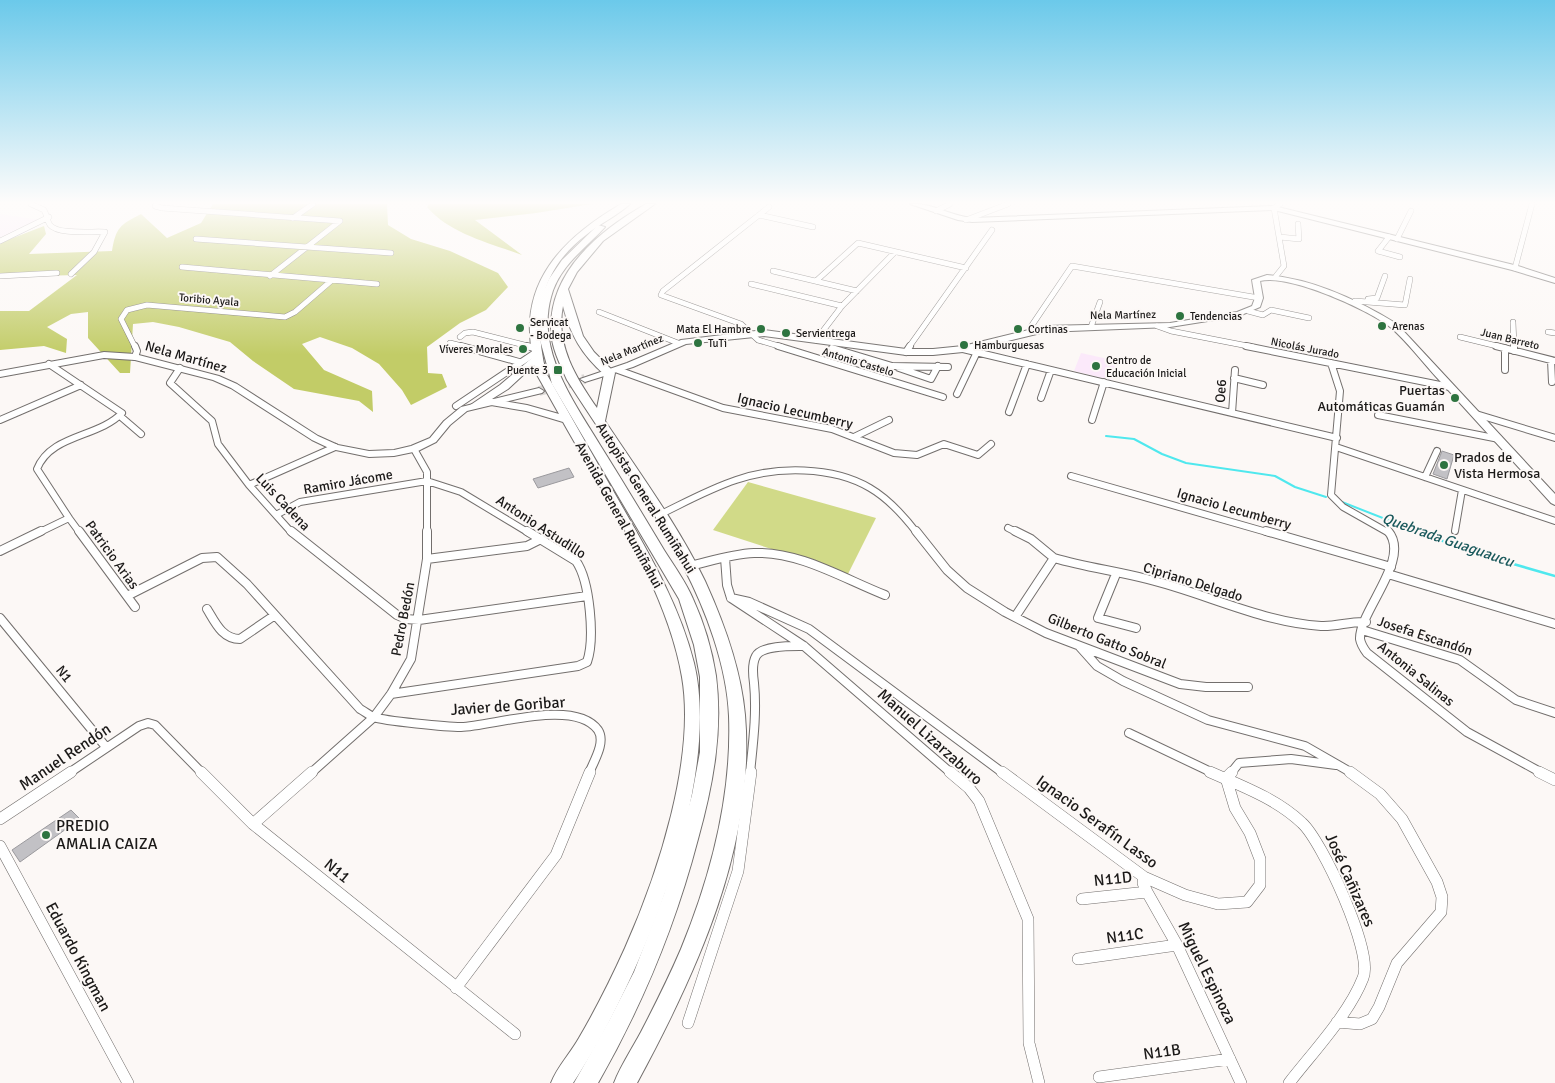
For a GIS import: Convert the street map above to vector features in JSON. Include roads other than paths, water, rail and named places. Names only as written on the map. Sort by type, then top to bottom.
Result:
[{"type":"highway","name":"Autopista General Rumiñahui","points":[[572,255],[554,278],[545,300],[542,318],[549,361],[558,384],[686,599],[702,644],[708,677],[709,752],[701,795],[674,894],[642,978],[618,1027],[585,1083]]},
{"type":"highway","name":"Autopista General Rumiñahui","points":[[585,255],[580,260],[564,290],[556,317],[559,349],[572,380],[660,515],[690,566],[708,607],[732,684],[736,715],[734,788],[720,866],[695,941],[655,1030],[625,1083]]},
{"type":"highway","points":[[564,290],[575,333],[582,346],[614,371],[599,423]]},
{"type":"main road","name":"Avenida General Rumiñahui","points":[[560,1083],[590,1038],[610,999],[628,962],[657,886],[683,802],[693,738],[694,713],[692,692],[680,641],[665,598],[653,572],[565,419],[541,373],[535,353],[532,324],[534,308],[548,271],[562,255]]},
{"type":"main road","points":[[1460,255],[1515,268],[1555,281]]},
{"type":"main road","points":[[1248,312],[1256,308],[1258,298],[1256,280],[1261,277],[1276,276],[1352,301],[1380,316],[1394,326],[1555,501]]},
{"type":"main road","name":"Nela Martínez","points":[[585,379],[614,371],[678,343],[749,334],[769,334],[906,352],[963,349],[1030,332],[1091,327],[1157,326],[1248,312]]},
{"type":"main road","points":[[527,408],[518,403],[516,397],[507,391],[508,385],[535,353]]},
{"type":"main road","name":"Nela Martínez","points":[[0,374],[104,355],[135,357],[180,368],[234,386],[315,438],[335,447],[377,454],[414,448],[430,442],[451,419],[474,406],[540,391]]},
{"type":"main road","points":[[474,406],[512,381]]},
{"type":"main road","points":[[489,402],[527,408],[565,419]]},
{"type":"street","points":[[71,274],[91,255]]},
{"type":"street","points":[[270,276],[297,255]]},
{"type":"street","name":"Antonio Castelo","points":[[709,255],[663,291],[661,295],[741,324],[749,334],[758,340],[820,361],[943,397]]},
{"type":"street","points":[[816,281],[845,255]]},
{"type":"street","points":[[816,340],[842,306],[893,255]]},
{"type":"street","points":[[901,255],[966,268]]},
{"type":"street","points":[[906,352],[975,255]]},
{"type":"street","points":[[1276,276],[1284,266],[1282,255]]},
{"type":"street","points":[[1391,255],[1400,257]]},
{"type":"street","points":[[1515,268],[1519,255]]},
{"type":"street","points":[[1030,332],[1030,328],[1070,268],[1075,266],[1258,298]]},
{"type":"street","points":[[182,268],[377,284]]},
{"type":"street","points":[[773,271],[857,291]]},
{"type":"street","points":[[0,276],[57,273]]},
{"type":"street","points":[[1352,301],[1377,298],[1385,276]]},
{"type":"street","points":[[1352,301],[1405,305],[1410,280]]},
{"type":"street","name":"Toribio Ayala","points":[[135,357],[137,351],[121,319],[127,310],[136,306],[147,305],[285,316],[295,312],[331,281]]},
{"type":"street","points":[[752,284],[842,306]]},
{"type":"street","points":[[1091,327],[1100,302]]},
{"type":"street","points":[[1248,312],[1263,315],[1271,310],[1309,318]]},
{"type":"street","points":[[598,312],[678,343]]},
{"type":"street","points":[[1513,322],[1514,351]]},
{"type":"street","name":"Nicolás Jurado","points":[[1157,326],[1171,331],[1450,387]]},
{"type":"street","points":[[460,337],[465,333],[473,332],[535,353]]},
{"type":"street","name":"Juan Barreto","points":[[1460,337],[1553,360]]},
{"type":"street","points":[[450,343],[519,362]]},
{"type":"street","points":[[832,348],[931,379],[938,366]]},
{"type":"street","points":[[1505,348],[1505,370]]},
{"type":"street","points":[[874,360],[878,349]]},
{"type":"street","points":[[963,349],[1337,438]]},
{"type":"street","points":[[957,394],[977,352]]},
{"type":"street","points":[[456,406],[535,353]]},
{"type":"street","points":[[1552,382],[1553,360]]},
{"type":"street","points":[[1331,363],[1340,392],[1331,495],[1344,509],[1381,526],[1394,541],[1389,571],[1364,626]]},
{"type":"street","points":[[49,364],[120,410],[120,416],[141,434]]},
{"type":"street","points":[[1009,412],[1027,364]]},
{"type":"street","points":[[892,366],[948,367]]},
{"type":"street","name":"Luis Cadena","points":[[180,368],[170,383],[212,421],[218,444],[249,485],[294,535],[397,615],[406,619],[419,620]]},
{"type":"street","points":[[1040,398],[1051,370]]},
{"type":"street","name":"Oe6","points":[[1232,413],[1235,370]]},
{"type":"street","name":"Ignacio Lecumberry","points":[[614,371],[723,408],[832,429],[883,450],[908,455],[917,455],[944,444],[978,455],[982,454],[991,444]]},
{"type":"street","points":[[1234,378],[1263,385]]},
{"type":"street","points":[[1092,420],[1104,382]]},
{"type":"street","points":[[0,420],[81,385]]},
{"type":"street","points":[[1476,414],[1555,438]]},
{"type":"street","points":[[1378,415],[1499,439]]},
{"type":"street","name":"Patricio Arias","points":[[120,416],[51,450],[38,463],[37,470],[69,518],[135,607]]},
{"type":"street","points":[[854,437],[889,420]]},
{"type":"street","points":[[249,485],[335,447]]},
{"type":"street","points":[[1336,447],[1555,521]]},
{"type":"street","name":"Pedro Bedón","points":[[253,824],[374,717],[391,694],[411,660],[419,620],[427,559],[427,472],[414,448]]},
{"type":"street","points":[[1425,477],[1437,451]]},
{"type":"street","name":"Gilberto Gatto Sobral","points":[[660,515],[736,479],[755,474],[794,471],[845,477],[878,492],[898,510],[940,564],[967,588],[1015,617],[1080,647],[1180,684],[1210,688],[1248,688]]},
{"type":"street","name":"Ignacio Lecumberry","points":[[1071,476],[1389,571],[1555,624]]},
{"type":"street","name":"Ramiro Jácome","points":[[276,515],[300,502],[427,481]]},
{"type":"street","name":"Antonio Astudillo","points":[[391,694],[578,666],[587,662],[590,654],[587,596],[583,569],[580,565],[541,539],[461,492],[427,481]]},
{"type":"street","points":[[1455,531],[1462,490]]},
{"type":"street","name":"Patricio Arias","points":[[0,551],[69,518]]},
{"type":"street","points":[[1008,528],[1031,538],[1054,558],[1015,617]]},
{"type":"street","points":[[427,559],[527,546],[541,539]]},
{"type":"street","points":[[690,566],[751,553],[772,553],[793,559],[885,595]]},
{"type":"street","name":"Javier de Goribar","points":[[127,596],[193,562],[213,556],[247,584],[360,709],[374,717],[461,727],[524,717],[572,716],[590,722],[599,731],[601,743],[556,855],[456,988]]},
{"type":"street","points":[[725,558],[727,585],[731,598]]},
{"type":"street","name":"Cipriano Delgado","points":[[1054,558],[1116,574],[1148,579],[1252,613],[1310,626],[1354,621],[1364,626]]},
{"type":"street","points":[[1116,574],[1098,618],[1136,628]]},
{"type":"street","points":[[419,620],[587,596]]},
{"type":"street","name":"Manuel Lizarzaburo","points":[[731,598],[804,646],[969,788],[979,801],[1028,919],[1029,1043],[1034,1070],[1039,1083]]},
{"type":"street","name":"Ignacio Serafín Lasso","points":[[731,598],[749,602],[809,629],[1144,878],[1185,895],[1218,904],[1248,902],[1260,884],[1260,859],[1250,833],[1236,808],[1226,778]]},
{"type":"street","points":[[207,609],[225,635],[234,640],[240,639],[275,615]]},
{"type":"street","name":"N1","points":[[0,618],[106,747]]},
{"type":"street","name":"Josefa Escandón","points":[[1364,626],[1460,660],[1473,666],[1511,697],[1524,704],[1555,713]]},
{"type":"street","name":"Antonia Salinas","points":[[1364,626],[1359,638],[1360,645],[1367,653],[1467,732],[1555,780]]},
{"type":"street","points":[[688,1023],[738,871],[750,778],[756,702],[753,676],[755,657],[760,652],[782,646],[804,646]]},
{"type":"street","points":[[1080,647],[1087,658],[1136,688],[1211,722],[1303,745],[1348,770],[1379,794],[1399,814],[1437,880],[1443,901],[1442,912],[1401,956],[1391,972],[1374,1015],[1368,1022],[1358,1024],[1337,1022]]},
{"type":"street","name":"Manuel Rendón","points":[[0,819],[106,747],[139,726],[148,723]]},
{"type":"street","name":"N11","points":[[148,723],[155,725],[253,824],[515,1034]]},
{"type":"street","name":"José Cañizares","points":[[1129,733],[1281,805],[1304,824],[1319,845],[1356,926],[1365,962],[1364,977],[1337,1022],[1290,1083]]},
{"type":"street","points":[[1226,778],[1239,763],[1291,759],[1336,765]]},
{"type":"street","points":[[734,768],[750,778]]},
{"type":"street","name":"Eduardo Kingman","points":[[0,846],[128,1083]]},
{"type":"street","name":"Miguel Espinoza","points":[[1144,878],[1143,883],[1147,892],[1177,945],[1242,1083]]},
{"type":"street","name":"N11D","points":[[1082,899],[1147,892]]},
{"type":"street","name":"N11C","points":[[1078,959],[1177,945]]},
{"type":"street","name":"N11B","points":[[1098,1077],[1230,1059]]},
{"type":"waterway","name":"Quebrada Guaguaucu","points":[[1106,436],[1134,439],[1162,454],[1186,463],[1275,476],[1295,487],[1326,497]]},
{"type":"waterway","name":"Quebrada Guaguaucu","points":[[1342,502],[1421,533]]},
{"type":"waterway","name":"Quebrada Guaguaucu","points":[[1418,531],[1468,551],[1555,576]]},
{"type":"tunnel","points":[[539,391],[585,379]]},
{"type":"place","name":"Tendencias","points":[[1180,316]]},
{"type":"place","name":"Arenas","points":[[1382,326]]},
{"type":"place","name":"Servicat - Bodega","points":[[520,328]]},
{"type":"place","name":"Mata El Hambre","points":[[761,329]]},
{"type":"place","name":"Cortinas","points":[[1018,329]]},
{"type":"place","name":"Servientrega","points":[[786,333]]},
{"type":"place","name":"TuTi","points":[[698,343]]},
{"type":"place","name":"Hamburguesas","points":[[964,345]]},
{"type":"place","name":"Víveres Morales","points":[[523,349]]},
{"type":"place","name":"Centro de Educación Inicial","points":[[1096,366]]},
{"type":"place","name":"Puente 3","points":[[558,370]]},
{"type":"place","name":"Puertas Automáticas Guamán","points":[[1455,398]]},
{"type":"place","name":"Prados de Vista Hermosa","points":[[1444,465]]},
{"type":"place","name":"PREDIO AMALIA CAIZA","points":[[46,835]]}]
